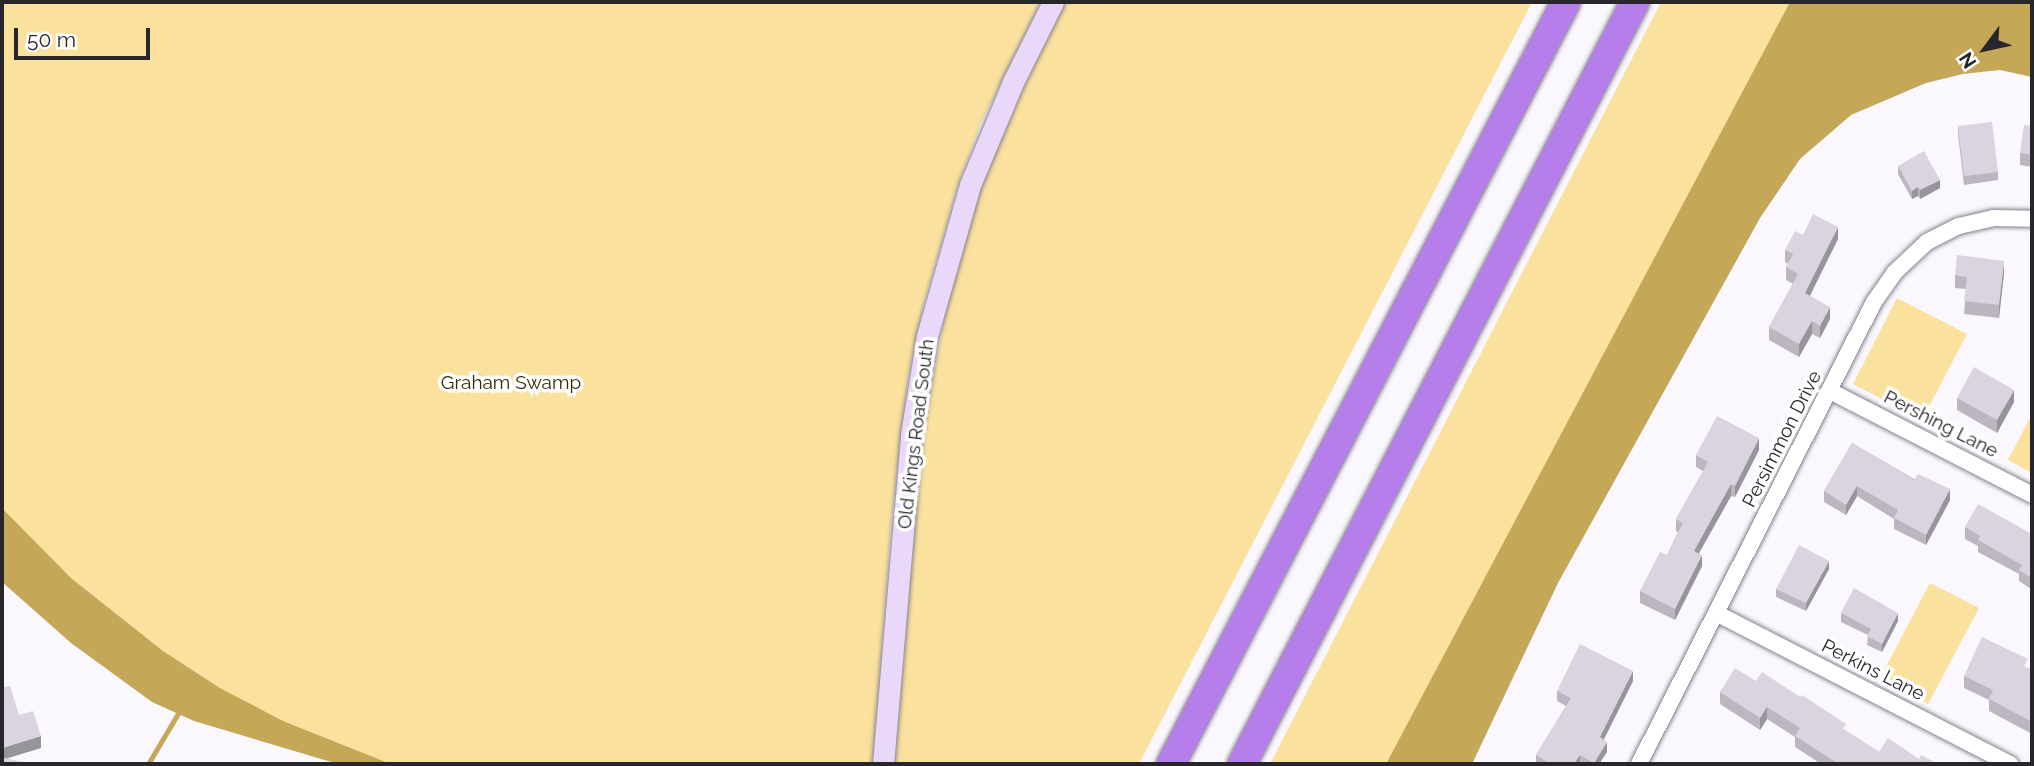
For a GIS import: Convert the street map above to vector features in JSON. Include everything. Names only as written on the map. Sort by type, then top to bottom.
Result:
[{"type":"highway","points":[[1171,764],[1566,2]]},
{"type":"highway","points":[[1242,764],[1634,2]]},
{"type":"street","name":"Old Kings Road South","points":[[883,764],[911,435],[930,323],[970,185],[1013,82],[1053,2]]},
{"type":"street","name":"Persimmon Drive","points":[[1639,764],[1880,293],[1910,256],[1937,237],[1970,223],[2006,217],[2032,219]]},
{"type":"street","name":"Pershing Lane","points":[[1830,391],[2032,495]]},
{"type":"street","name":"Perkins Lane","points":[[1716,613],[2010,764]]},
{"type":"green space","name":"Graham Swamp","points":[[2,2],[1041,2],[981,123],[957,188],[923,306],[908,378],[891,525],[873,764],[391,764],[283,721],[220,688],[163,651],[71,578],[2,508]]},
{"type":"green space","points":[[1065,2],[1532,2],[1139,764],[895,764],[922,441],[947,302],[975,202],[998,142]]},
{"type":"green space","points":[[1661,2],[1790,2],[1386,764],[1270,764]]},
{"type":"green space","points":[[1897,298],[1967,334],[1922,420],[1853,384]]},
{"type":"green space","points":[[2032,414],[2032,473],[2008,460]]},
{"type":"green space","points":[[1930,583],[1979,608],[1928,704],[1880,678]]},
{"type":"shaded area","points":[[1790,2],[2032,2],[2032,77],[2000,70],[1963,74],[1926,83],[1851,115],[1800,159],[1760,218],[1558,583],[1472,764],[1386,764]]},
{"type":"shaded area","points":[[2,508],[71,578],[163,651],[220,688],[283,721],[391,764],[338,764],[194,721],[152,702],[71,643],[2,582]]},
{"type":"building","points":[[1992,122],[1998,172],[1964,176],[1958,126]]},
{"type":"building","points":[[2024,125],[2032,126],[2032,155],[2020,153]]},
{"type":"building","points":[[1924,151],[1940,180],[1912,191],[1898,166]]},
{"type":"building","points":[[1813,214],[1838,227],[1805,293],[1830,307],[1820,326],[1812,321],[1799,344],[1769,327],[1798,274],[1786,267],[1793,254],[1785,250],[1795,231],[1803,235]]},
{"type":"building","points":[[1957,255],[2004,261],[1999,305],[1964,301],[1967,277],[1955,275]]},
{"type":"building","points":[[1974,367],[2014,390],[1997,420],[1957,398]]},
{"type":"building","points":[[1717,416],[1759,438],[1735,486],[1731,484],[1694,551],[1702,555],[1675,609],[1640,591],[1660,552],[1667,555],[1683,523],[1676,519],[1708,462],[1696,455]]},
{"type":"building","points":[[1852,443],[1914,480],[1918,474],[1950,489],[1926,535],[1894,518],[1898,510],[1857,486],[1846,505],[1824,491]]},
{"type":"building","points":[[1978,504],[2032,534],[2032,578],[2019,570],[2022,565],[1978,540],[1980,536],[1965,527]]},
{"type":"building","points":[[1799,545],[1829,561],[1806,603],[1776,589]]},
{"type":"building","points":[[1854,588],[1898,613],[1882,644],[1867,636],[1871,629],[1841,613]]},
{"type":"building","points":[[1982,637],[2028,659],[2024,666],[2032,670],[2032,722],[1989,699],[1993,690],[1964,676]]},
{"type":"building","points":[[1580,644],[1633,671],[1600,737],[1607,742],[1594,763],[1580,755],[1574,764],[1550,764],[1536,755],[1571,698],[1557,691]]},
{"type":"building","points":[[1735,668],[1756,681],[1762,672],[1800,697],[1802,695],[1846,724],[1843,729],[1879,752],[1888,738],[1919,759],[1921,755],[1938,764],[1839,764],[1795,736],[1800,728],[1767,707],[1760,718],[1720,692]]},
{"type":"building","points":[[10,686],[19,715],[33,711],[41,736],[2,748],[2,688]]},
{"type":"building","points":[[4,758],[32,764],[2,764]]},
{"type":"waterway","points":[[148,764],[180,710]]}]
